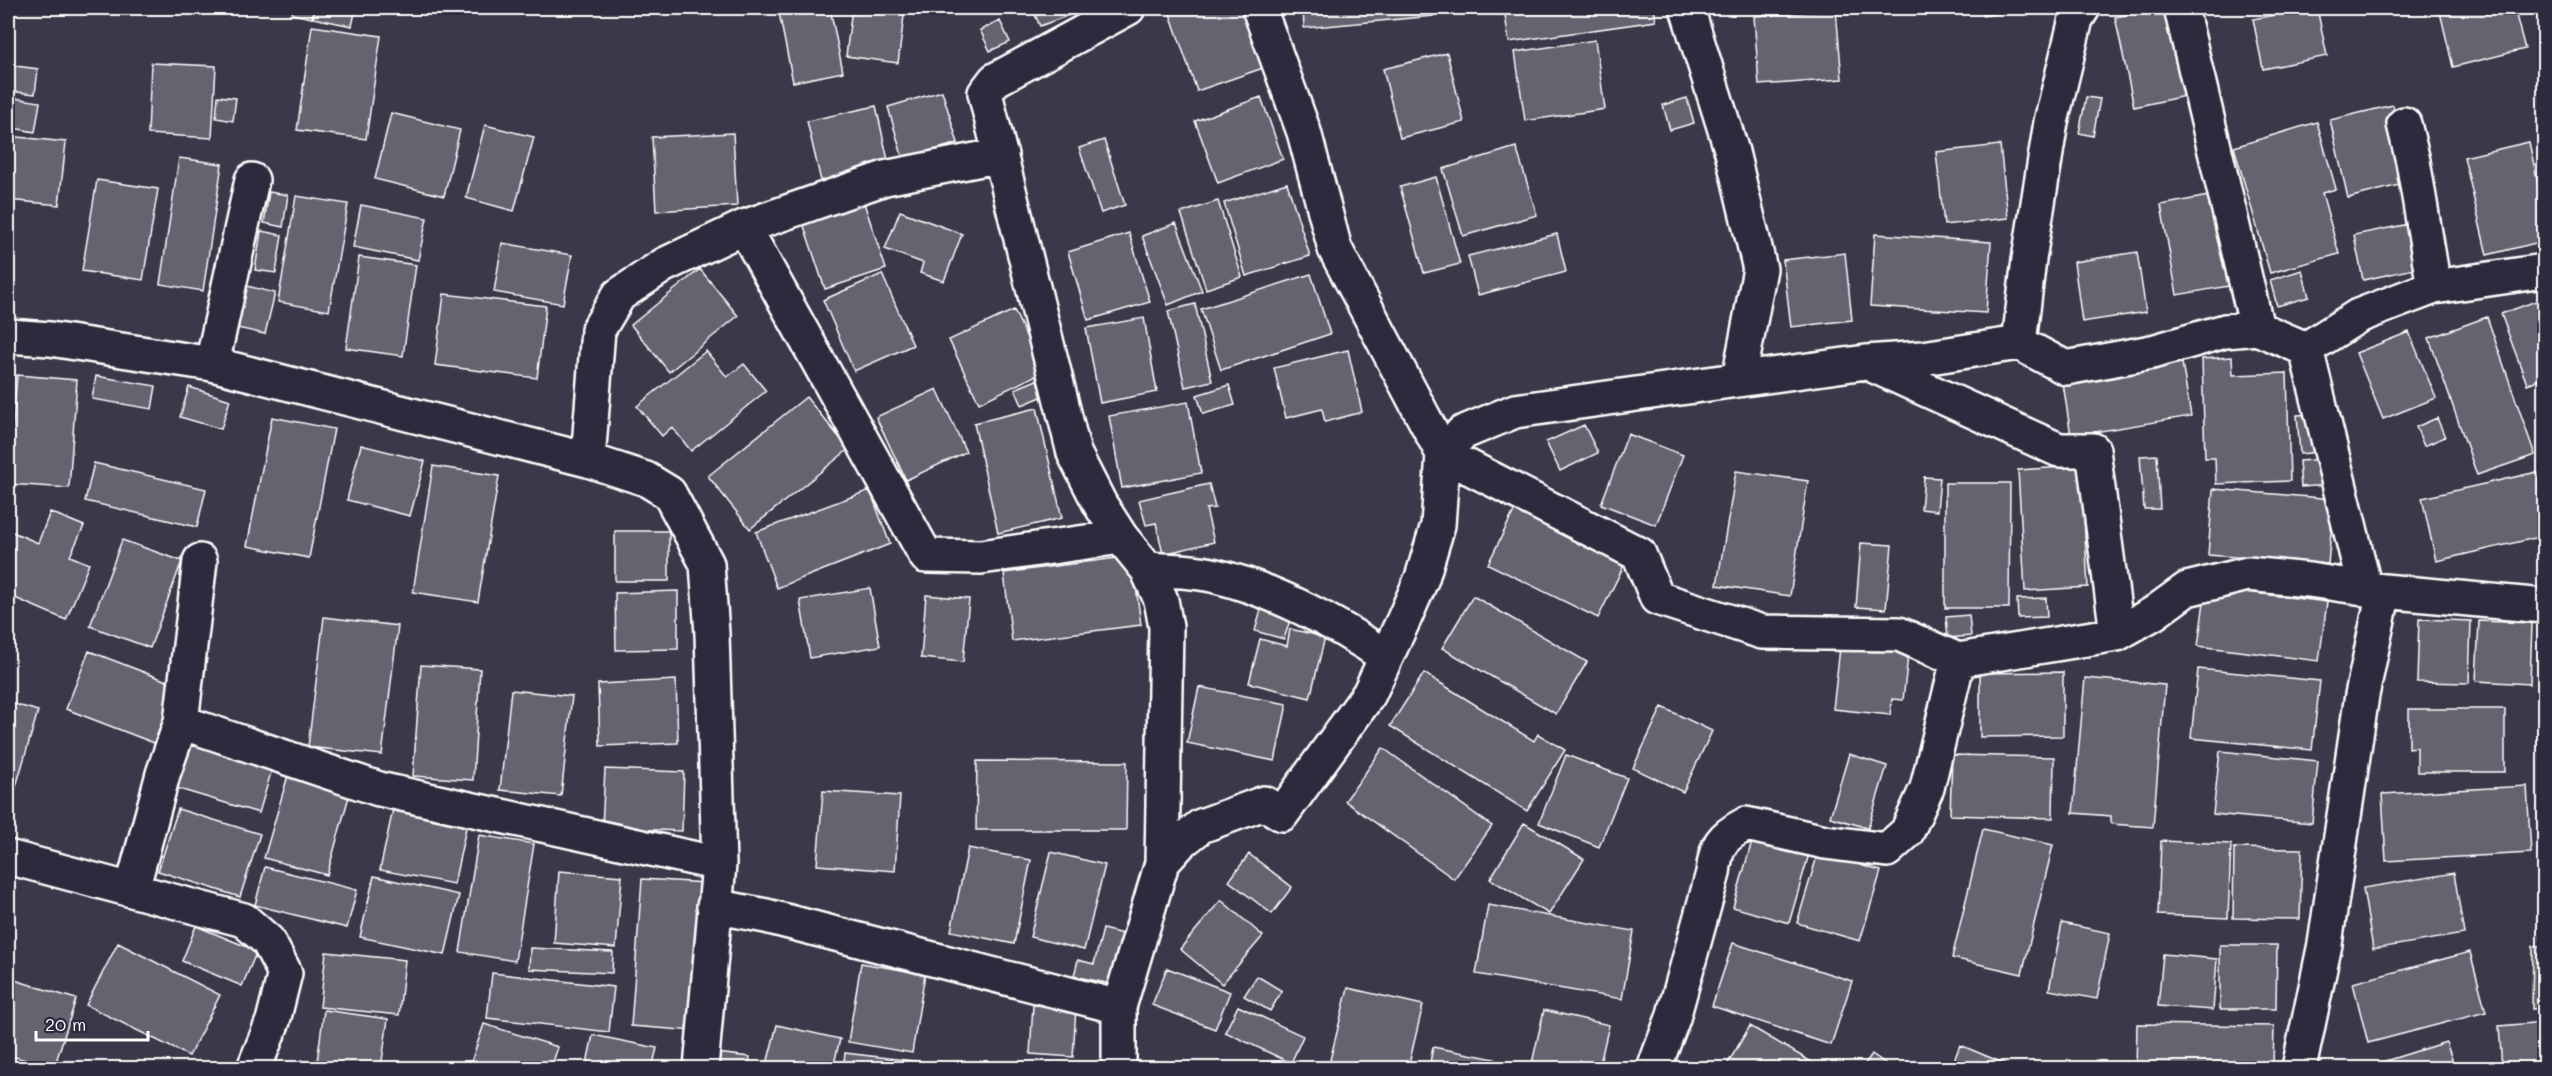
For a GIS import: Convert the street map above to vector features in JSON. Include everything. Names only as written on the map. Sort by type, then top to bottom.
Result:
[{"type":"street","points":[[1119,1068],[1119,1007],[1162,863],[1166,627],[1161,600],[1147,569],[1121,537],[1100,504],[1074,453],[985,93],[995,80],[1128,8]]},
{"type":"street","points":[[1162,863],[1180,842],[1201,826],[1264,803],[1282,814],[1369,694],[1422,578],[1438,525],[1443,454],[1335,249],[1304,132],[1259,8]]},
{"type":"street","points":[[1688,8],[1732,152],[1760,269],[1739,379]]},
{"type":"street","points":[[2019,343],[2029,259],[2051,122],[2076,20],[2083,8]]},
{"type":"street","points":[[2181,8],[2257,328]]},
{"type":"street","points":[[2404,124],[2413,160],[2434,287]]},
{"type":"street","points":[[588,460],[598,330],[619,296],[664,265],[744,227],[885,178],[1000,155]]},
{"type":"street","points":[[212,364],[252,180]]},
{"type":"street","points":[[744,227],[926,556],[981,557],[1121,537]]},
{"type":"street","points":[[2306,349],[2358,316],[2434,287],[2544,271]]},
{"type":"street","points":[[1443,454],[1462,433],[1515,411],[1866,362],[1923,358],[2019,343],[2066,368],[2152,352],[2225,331],[2257,328],[2306,349]]},
{"type":"street","points":[[8,336],[50,339],[212,364],[588,460],[646,479],[669,493],[707,564],[712,634],[718,864],[701,1068]]},
{"type":"street","points":[[2299,1068],[2325,944],[2362,695],[2375,590],[2306,349]]},
{"type":"street","points":[[1866,362],[2059,450],[2093,450],[2117,633]]},
{"type":"street","points":[[1443,454],[1639,554],[1657,598],[1762,632],[1899,634],[1958,660],[2117,633],[2154,613],[2187,590],[2248,574],[2375,590],[2544,606]]},
{"type":"street","points":[[132,890],[163,774],[180,722],[200,561]]},
{"type":"street","points":[[1147,569],[1214,575],[1257,589],[1352,633],[1386,657]]},
{"type":"street","points":[[1654,1068],[1673,1018],[1713,873],[1715,855],[1725,835],[1746,824],[1825,842],[1887,850],[1907,832],[1927,788],[1958,660]]},
{"type":"street","points":[[180,722],[379,789],[718,864]]},
{"type":"street","points":[[8,857],[244,920],[268,941],[285,973],[273,1021],[254,1068]]},
{"type":"street","points":[[714,906],[766,916],[1119,1007]]},
{"type":"building","points":[[293,8],[314,8],[312,18],[292,14]]},
{"type":"building","points":[[315,8],[356,8],[352,26],[313,18]]},
{"type":"building","points":[[778,8],[830,8],[843,72],[793,82]]},
{"type":"building","points":[[852,8],[905,8],[898,63],[846,56]]},
{"type":"building","points":[[1032,8],[1066,8],[1069,15],[1040,26]]},
{"type":"building","points":[[1168,8],[1242,8],[1263,68],[1197,91]]},
{"type":"building","points":[[1303,8],[1432,8],[1433,16],[1304,28]]},
{"type":"building","points":[[1504,8],[1654,8],[1656,21],[1509,42]]},
{"type":"building","points":[[1981,8],[2027,8],[1983,16]]},
{"type":"building","points":[[2161,8],[2176,8],[2194,94],[2134,107],[2115,17]]},
{"type":"building","points":[[2317,8],[2327,56],[2263,69],[2253,19]]},
{"type":"building","points":[[2439,8],[2514,8],[2525,49],[2453,67]]},
{"type":"building","points":[[1836,10],[1842,79],[1759,85],[1754,16]]},
{"type":"building","points":[[1000,21],[1010,42],[990,51],[980,30]]},
{"type":"building","points":[[312,26],[381,36],[366,139],[297,130]]},
{"type":"building","points":[[1595,40],[1605,109],[1525,121],[1515,52]]},
{"type":"building","points":[[1447,53],[1464,122],[1400,138],[1383,69]]},
{"type":"building","points":[[151,63],[216,66],[212,138],[148,134]]},
{"type":"building","points":[[8,65],[38,69],[35,94],[8,91]]},
{"type":"building","points":[[942,91],[958,143],[903,159],[888,107]]},
{"type":"building","points":[[218,96],[236,98],[233,121],[216,118]]},
{"type":"building","points":[[8,97],[40,102],[35,132],[8,127]]},
{"type":"building","points":[[1261,97],[1283,159],[1218,183],[1195,121]]},
{"type":"building","points":[[2086,97],[2100,99],[2093,136],[2079,133]]},
{"type":"building","points":[[1687,98],[1694,123],[1670,130],[1663,105]]},
{"type":"building","points":[[2393,105],[2411,182],[2348,198],[2330,120]]},
{"type":"building","points":[[876,106],[889,165],[821,181],[807,121]]},
{"type":"building","points":[[391,113],[460,130],[444,196],[375,179]]},
{"type":"building","points":[[2317,122],[2336,189],[2322,193],[2339,254],[2270,273],[2234,147]]},
{"type":"building","points":[[485,125],[534,137],[514,211],[466,198]]},
{"type":"building","points":[[733,133],[737,206],[656,211],[652,137]]},
{"type":"building","points":[[8,136],[66,142],[59,205],[8,200]]},
{"type":"building","points":[[1104,140],[1125,205],[1101,213],[1079,148]]},
{"type":"building","points":[[2529,142],[2544,211],[2544,241],[2487,255],[2464,157]]},
{"type":"building","points":[[2000,145],[2008,218],[1944,225],[1936,152]]},
{"type":"building","points":[[1516,147],[1537,215],[1463,236],[1443,169]]},
{"type":"building","points":[[179,158],[222,164],[203,291],[160,284]]},
{"type":"building","points":[[1436,177],[1460,264],[1424,273],[1400,187]]},
{"type":"building","points":[[97,180],[158,189],[143,280],[82,271]]},
{"type":"building","points":[[1287,183],[1310,256],[1246,276],[1224,203]]},
{"type":"building","points":[[269,192],[288,195],[283,227],[264,223]]},
{"type":"building","points":[[2219,194],[2235,285],[2177,295],[2161,205]]},
{"type":"building","points":[[296,196],[348,204],[329,311],[278,302]]},
{"type":"building","points":[[862,197],[886,269],[825,289],[801,217]]},
{"type":"building","points":[[1218,201],[1242,277],[1206,289],[1181,213]]},
{"type":"building","points":[[361,205],[427,218],[418,260],[353,247]]},
{"type":"building","points":[[900,211],[962,234],[944,281],[920,273],[923,263],[885,249]]},
{"type":"building","points":[[1176,223],[1202,291],[1168,305],[1142,236]]},
{"type":"building","points":[[2414,223],[2423,267],[2363,280],[2354,235]]},
{"type":"building","points":[[261,231],[282,235],[276,273],[255,270]]},
{"type":"building","points":[[1129,233],[1150,302],[1088,320],[1068,252]]},
{"type":"building","points":[[1557,234],[1566,272],[1478,295],[1468,256]]},
{"type":"building","points":[[1875,234],[1991,242],[1986,313],[1870,306]]},
{"type":"building","points":[[502,243],[572,255],[563,304],[494,292]]},
{"type":"building","points":[[2137,252],[2146,312],[2082,322],[2074,262]]},
{"type":"building","points":[[1845,253],[1852,320],[1791,327],[1783,260]]},
{"type":"building","points":[[359,257],[416,265],[403,356],[346,348]]},
{"type":"building","points":[[700,269],[738,316],[669,372],[631,325]]},
{"type":"building","points":[[2302,270],[2309,297],[2277,306],[2270,280]]},
{"type":"building","points":[[882,274],[913,345],[854,371],[823,300]]},
{"type":"building","points":[[1311,274],[1330,334],[1221,370],[1201,309]]},
{"type":"building","points":[[247,286],[275,293],[265,334],[237,328]]},
{"type":"building","points":[[444,294],[546,306],[537,378],[435,365]]},
{"type":"building","points":[[2544,298],[2544,378],[2527,384],[2501,314]]},
{"type":"building","points":[[1195,304],[1212,381],[1185,387],[1168,311]]},
{"type":"building","points":[[1014,310],[1043,372],[979,403],[949,340]]},
{"type":"building","points":[[2487,317],[2535,455],[2477,475],[2429,338]]},
{"type":"building","points":[[1144,318],[1157,392],[1100,403],[1086,328]]},
{"type":"building","points":[[2409,332],[2436,398],[2383,419],[2356,353]]},
{"type":"building","points":[[1348,350],[1362,412],[1325,422],[1322,409],[1286,418],[1274,368]]},
{"type":"building","points":[[706,351],[727,377],[744,364],[766,391],[691,451],[672,427],[662,436],[637,406]]},
{"type":"building","points":[[2232,357],[2233,375],[2287,373],[2290,481],[2216,484],[2215,458],[2205,458],[2202,359]]},
{"type":"building","points":[[2182,363],[2191,416],[2071,436],[2063,383]]},
{"type":"building","points":[[17,375],[77,380],[69,488],[8,484]]},
{"type":"building","points":[[96,376],[156,386],[152,409],[92,399]]},
{"type":"building","points":[[1039,379],[1046,395],[1022,405],[1015,389]]},
{"type":"building","points":[[1229,385],[1235,405],[1203,414],[1197,395]]},
{"type":"building","points":[[189,387],[230,400],[221,429],[180,417]]},
{"type":"building","points":[[937,389],[966,452],[906,480],[876,417]]},
{"type":"building","points":[[806,397],[849,449],[750,529],[708,476]]},
{"type":"building","points":[[1188,402],[1201,473],[1122,488],[1109,416]]},
{"type":"building","points":[[1037,408],[1062,518],[998,533],[974,423]]},
{"type":"building","points":[[2315,414],[2319,452],[2300,454],[2297,415]]},
{"type":"building","points":[[272,417],[334,429],[309,558],[247,546]]},
{"type":"building","points":[[2437,418],[2445,437],[2424,446],[2416,427]]},
{"type":"building","points":[[1584,425],[1598,453],[1560,471],[1546,442]]},
{"type":"building","points":[[1628,434],[1683,455],[1656,525],[1601,504]]},
{"type":"building","points":[[361,445],[425,461],[410,516],[347,500]]},
{"type":"building","points":[[2157,455],[2160,509],[2144,509],[2140,456]]},
{"type":"building","points":[[2327,459],[2329,485],[2301,487],[2299,461]]},
{"type":"building","points":[[94,463],[206,489],[197,527],[85,501]]},
{"type":"building","points":[[433,466],[499,476],[478,602],[413,592]]},
{"type":"building","points":[[2081,466],[2088,587],[2025,591],[2018,470]]},
{"type":"building","points":[[1736,471],[1808,481],[1790,596],[1717,585]]},
{"type":"building","points":[[2537,472],[2544,504],[2544,536],[2436,561],[2422,498]]},
{"type":"building","points":[[1924,477],[1940,478],[1937,511],[1921,509]]},
{"type":"building","points":[[1945,483],[2010,483],[2009,608],[1945,608]]},
{"type":"building","points":[[1209,484],[1215,508],[1206,509],[1214,542],[1163,554],[1156,523],[1146,525],[1139,500]]},
{"type":"building","points":[[2213,489],[2334,499],[2328,564],[2208,555]]},
{"type":"building","points":[[870,490],[890,544],[777,588],[756,532]]},
{"type":"building","points":[[1518,503],[1628,557],[1598,618],[1488,564]]},
{"type":"building","points":[[50,512],[84,526],[70,556],[89,564],[66,620],[8,595],[8,530],[38,543]]},
{"type":"building","points":[[615,531],[669,531],[669,581],[615,581]]},
{"type":"building","points":[[122,540],[182,561],[150,648],[90,626]]},
{"type":"building","points":[[1861,543],[1892,545],[1886,609],[1856,607]]},
{"type":"building","points":[[1132,556],[1141,625],[1012,641],[1004,573]]},
{"type":"building","points":[[2206,587],[2327,602],[2319,661],[2198,646]]},
{"type":"building","points":[[870,588],[880,646],[810,658],[800,600]]},
{"type":"building","points":[[678,591],[678,649],[616,650],[615,593]]},
{"type":"building","points":[[926,595],[969,599],[963,662],[921,658]]},
{"type":"building","points":[[1473,596],[1587,662],[1556,714],[1442,648]]},
{"type":"building","points":[[2046,598],[2047,617],[2018,618],[2017,599]]},
{"type":"building","points":[[1262,606],[1292,614],[1284,639],[1255,631]]},
{"type":"building","points":[[1969,615],[1971,636],[1948,638],[1946,617]]},
{"type":"building","points":[[324,617],[398,626],[382,755],[308,747]]},
{"type":"building","points":[[2419,619],[2471,621],[2469,683],[2417,682]]},
{"type":"building","points":[[2479,621],[2532,623],[2530,684],[2476,681]]},
{"type":"building","points":[[1290,629],[1325,637],[1310,698],[1249,683],[1260,639],[1287,646]]},
{"type":"building","points":[[1841,639],[1909,647],[1903,700],[1892,699],[1890,715],[1833,709]]},
{"type":"building","points":[[89,651],[177,685],[154,743],[66,709]]},
{"type":"building","points":[[421,665],[480,669],[473,780],[413,776]]},
{"type":"building","points":[[2198,669],[2320,681],[2312,750],[2191,738]]},
{"type":"building","points":[[2063,672],[2063,736],[1980,737],[1980,673]]},
{"type":"building","points":[[1424,673],[1534,741],[1538,734],[1565,750],[1527,811],[1390,726]]},
{"type":"building","points":[[2085,678],[2165,685],[2153,827],[2111,824],[2111,816],[2073,813]]},
{"type":"building","points":[[676,680],[678,743],[600,746],[598,684]]},
{"type":"building","points":[[1199,687],[1287,704],[1275,761],[1187,743]]},
{"type":"building","points":[[511,690],[572,696],[561,796],[500,790]]},
{"type":"building","points":[[8,702],[38,711],[8,814]]},
{"type":"building","points":[[1662,707],[1712,731],[1683,792],[1633,768]]},
{"type":"building","points":[[2409,709],[2505,709],[2505,772],[2417,772],[2417,747],[2409,748]]},
{"type":"building","points":[[186,733],[275,759],[259,813],[169,786]]},
{"type":"building","points":[[1383,748],[1492,826],[1454,879],[1345,801]]},
{"type":"building","points":[[2220,751],[2318,761],[2312,823],[2213,814]]},
{"type":"building","points":[[1849,754],[1887,766],[1868,828],[1830,817]]},
{"type":"building","points":[[1566,755],[1627,778],[1599,847],[1539,823]]},
{"type":"building","points":[[1952,755],[2054,757],[2053,818],[1950,815]]},
{"type":"building","points":[[977,761],[1127,762],[1126,830],[976,830]]},
{"type":"building","points":[[291,765],[353,782],[327,875],[264,858]]},
{"type":"building","points":[[605,769],[684,772],[682,831],[602,828]]},
{"type":"building","points":[[2527,786],[2531,853],[2386,861],[2382,794]]},
{"type":"building","points":[[823,791],[900,796],[895,871],[817,865]]},
{"type":"building","points":[[178,809],[260,834],[240,897],[158,871]]},
{"type":"building","points":[[393,809],[467,823],[454,884],[380,870]]},
{"type":"building","points":[[1524,823],[1584,859],[1549,914],[1490,879]]},
{"type":"building","points":[[1983,829],[2053,845],[2022,974],[1952,958]]},
{"type":"building","points":[[479,835],[534,844],[515,961],[460,952]]},
{"type":"building","points":[[1753,838],[1809,854],[1789,923],[1733,907]]},
{"type":"building","points":[[2161,841],[2231,844],[2228,918],[2158,915]]},
{"type":"building","points":[[968,848],[1031,860],[1014,944],[951,931]]},
{"type":"building","points":[[2234,848],[2302,849],[2300,919],[2233,918]]},
{"type":"building","points":[[1051,852],[1105,865],[1084,950],[1030,937]]},
{"type":"building","points":[[1818,853],[1881,871],[1860,941],[1797,923]]},
{"type":"building","points":[[1249,854],[1292,887],[1272,914],[1229,881]]},
{"type":"building","points":[[265,867],[357,890],[347,928],[255,905]]},
{"type":"building","points":[[559,871],[622,876],[616,948],[554,943]]},
{"type":"building","points":[[2454,873],[2464,934],[2373,949],[2363,888]]},
{"type":"building","points":[[2539,875],[2544,875],[2544,938],[2541,939]]},
{"type":"building","points":[[374,876],[459,895],[445,955],[360,937]]},
{"type":"building","points":[[642,879],[706,883],[695,1031],[631,1026]]},
{"type":"building","points":[[1221,900],[1263,936],[1222,984],[1180,949]]},
{"type":"building","points":[[1488,905],[1634,931],[1622,999],[1476,974]]},
{"type":"building","points":[[2062,923],[2110,933],[2097,999],[2049,990]]},
{"type":"building","points":[[196,926],[257,951],[242,986],[182,961]]},
{"type":"building","points":[[1103,929],[1123,934],[1111,984],[1074,976],[1078,960],[1094,964]]},
{"type":"building","points":[[118,943],[220,995],[189,1056],[86,1005]]},
{"type":"building","points":[[1733,943],[1852,981],[1831,1045],[1712,1006]]},
{"type":"building","points":[[2220,945],[2277,945],[2276,1009],[2220,1009]]},
{"type":"building","points":[[2533,946],[2544,946],[2544,1009],[2532,1009]]},
{"type":"building","points":[[530,948],[613,952],[612,973],[529,969]]},
{"type":"building","points":[[326,952],[405,960],[399,1015],[320,1007]]},
{"type":"building","points":[[2470,952],[2486,1012],[2368,1043],[2353,983]]},
{"type":"building","points":[[2163,954],[2217,959],[2213,1010],[2158,1006]]},
{"type":"building","points":[[861,963],[925,974],[912,1053],[848,1042]]},
{"type":"building","points":[[1167,968],[1230,992],[1215,1029],[1152,1005]]},
{"type":"building","points":[[492,973],[614,987],[609,1032],[487,1018]]},
{"type":"building","points":[[1257,976],[1282,991],[1270,1011],[1244,996]]},
{"type":"building","points":[[8,978],[76,999],[54,1068],[8,1055]]},
{"type":"building","points":[[1348,988],[1423,1005],[1408,1068],[1328,1068]]},
{"type":"building","points":[[1033,1005],[1076,1007],[1073,1057],[1030,1054]]},
{"type":"building","points":[[1238,1006],[1303,1036],[1291,1063],[1225,1032]]},
{"type":"building","points":[[324,1010],[388,1019],[381,1068],[317,1062]]},
{"type":"building","points":[[1544,1010],[1609,1025],[1599,1068],[1531,1068]]},
{"type":"building","points":[[2544,1022],[2544,1068],[2502,1068],[2499,1026]]},
{"type":"building","points":[[484,1024],[558,1047],[551,1068],[469,1068]]},
{"type":"building","points":[[2137,1024],[2274,1026],[2273,1068],[2136,1068]]},
{"type":"building","points":[[777,1025],[840,1039],[833,1068],[766,1068]]},
{"type":"building","points":[[1750,1026],[1815,1064],[1812,1068],[1725,1068]]},
{"type":"building","points":[[593,1035],[657,1048],[652,1068],[586,1068]]},
{"type":"building","points":[[2446,1042],[2455,1068],[2363,1068]]},
{"type":"building","points":[[1960,1045],[2015,1068],[1951,1068]]},
{"type":"building","points":[[1433,1047],[1495,1059],[1493,1068],[1429,1068]]},
{"type":"building","points":[[716,1053],[750,1057],[748,1068],[714,1068]]},
{"type":"building","points":[[845,1053],[930,1063],[929,1068],[843,1068]]},
{"type":"building","points":[[1872,1054],[1892,1068],[1862,1068]]},
{"type":"building","points":[[301,1060],[327,1068],[298,1068]]},
{"type":"building","points":[[1034,1064],[1102,1066],[1102,1068],[1033,1068]]}]
